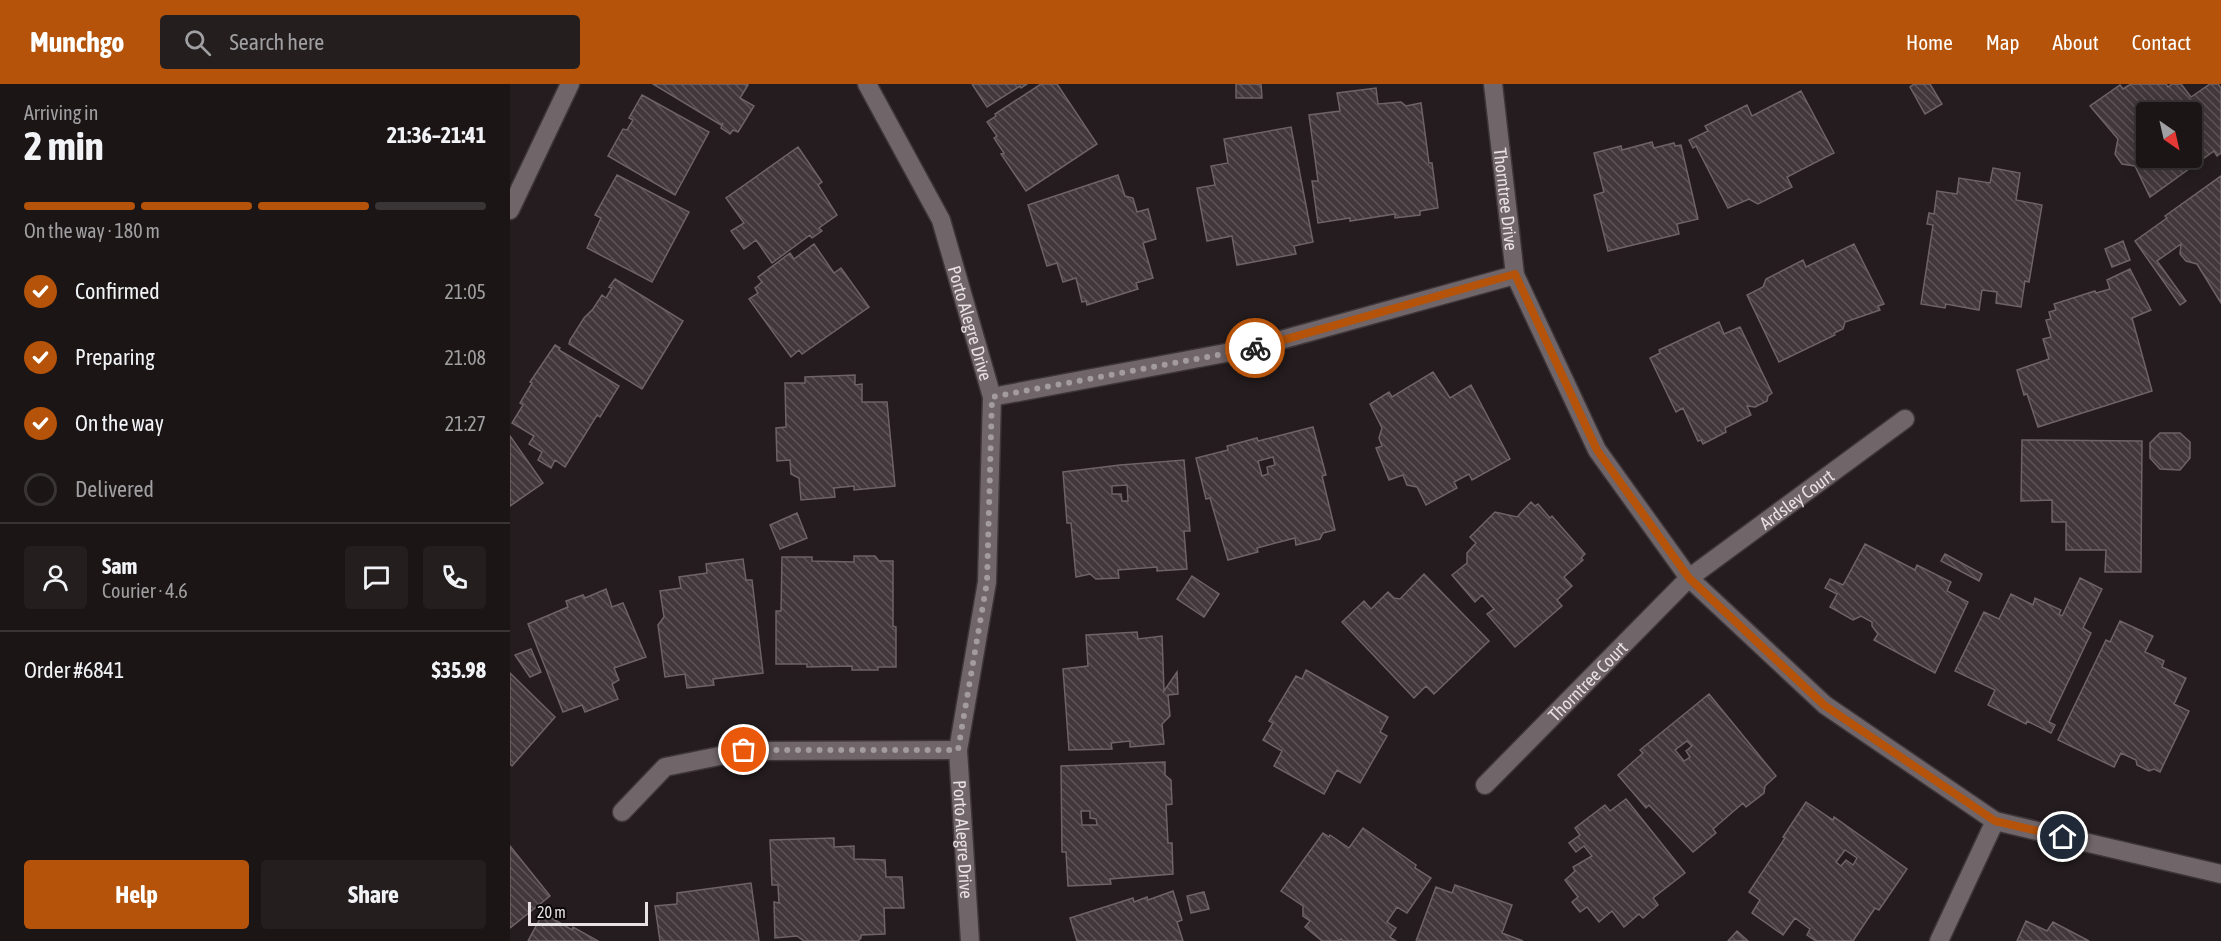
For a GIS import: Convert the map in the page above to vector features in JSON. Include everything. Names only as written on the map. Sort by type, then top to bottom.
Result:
[{"type":"street","points":[[510,210],[570,84]]},
{"type":"street","name":"Porto Alegre Drive","points":[[867,84],[941,220],[992,397],[987,582],[958,750],[970,941]]},
{"type":"street","name":"Thorntree Drive","points":[[1493,84],[1515,274],[1597,450],[1689,578],[1824,705],[1995,821],[2221,873]]},
{"type":"street","points":[[992,397],[1252,348],[1515,274]]},
{"type":"street","name":"Ardsley Court","points":[[1689,578],[1905,419]]},
{"type":"street","name":"Thorntree Court","points":[[1485,785],[1689,578]]},
{"type":"street","points":[[622,812],[665,767],[744,750],[958,750]]},
{"type":"street","points":[[1939,941],[1995,821]]},
{"type":"building","points":[[653,84],[746,84],[748,85],[740,98],[754,106],[738,132],[733,130],[730,134],[721,128],[723,123],[721,125]]},
{"type":"building","points":[[972,84],[1027,84],[987,107]]},
{"type":"building","points":[[1041,84],[1057,84],[1097,144],[1026,191],[1001,154],[1004,153],[994,138],[997,136],[987,122],[996,116],[995,114]]},
{"type":"building","points":[[1236,84],[1261,84],[1262,98],[1236,98]]},
{"type":"building","points":[[1914,84],[1930,84],[1942,104],[1925,114],[1910,87]]},
{"type":"building","points":[[2131,84],[2166,84],[2168,87],[2172,84],[2181,84],[2191,97],[2210,84],[2218,84],[2221,88],[2221,153],[2217,156],[2214,151],[2202,160],[2202,102],[2136,102],[2136,168],[2190,168],[2150,197],[2135,166],[2122,164],[2115,154],[2118,139],[2090,106],[2120,85],[2123,89]]},
{"type":"building","points":[[1376,88],[1378,104],[1401,102],[1406,106],[1421,103],[1438,208],[1420,211],[1420,215],[1395,218],[1395,214],[1318,223],[1312,181],[1318,181],[1309,115],[1340,111],[1337,93]]},
{"type":"building","points":[[1801,91],[1834,153],[1787,177],[1792,187],[1758,204],[1749,199],[1728,208],[1696,146],[1693,148],[1689,140],[1708,131],[1705,126],[1747,105],[1752,116]]},
{"type":"building","points":[[642,95],[709,132],[675,195],[608,156],[623,129],[627,130],[633,120],[629,118]]},
{"type":"building","points":[[1291,127],[1313,242],[1294,246],[1296,254],[1237,265],[1232,236],[1207,241],[1197,188],[1215,185],[1211,166],[1228,163],[1224,139]]},
{"type":"building","points":[[1652,142],[1654,148],[1674,143],[1675,146],[1681,145],[1698,219],[1677,224],[1679,234],[1608,251],[1594,195],[1604,192],[1594,153],[1621,146],[1622,150]]},
{"type":"building","points":[[798,147],[822,182],[818,185],[837,215],[819,228],[822,231],[812,238],[810,235],[772,263],[756,240],[744,249],[731,231],[744,223],[726,198]]},
{"type":"building","points":[[1993,168],[2020,173],[2016,200],[2042,205],[2029,282],[2025,281],[2021,307],[1996,303],[1997,292],[1982,290],[1979,310],[1946,304],[1945,308],[1921,304],[1933,225],[1927,224],[1929,213],[1934,214],[1937,191],[1957,194],[1959,178],[1990,183]]},
{"type":"building","points":[[617,175],[689,212],[652,282],[587,248],[601,218],[595,215]]},
{"type":"building","points":[[1118,175],[1125,196],[1133,198],[1137,212],[1148,209],[1156,239],[1143,243],[1153,278],[1136,283],[1138,289],[1087,305],[1086,301],[1082,302],[1076,278],[1063,282],[1057,263],[1047,266],[1028,205]]},
{"type":"building","points":[[2221,176],[2221,303],[2197,264],[2186,261],[2180,254],[2181,244],[2157,261],[2186,301],[2180,305],[2135,241],[2167,218],[2165,216]]},
{"type":"building","points":[[2123,241],[2130,260],[2112,267],[2105,249]]},
{"type":"building","points":[[814,244],[834,273],[841,268],[869,307],[802,354],[799,350],[791,357],[749,299],[758,293],[755,288],[762,282],[758,277],[790,253],[794,259]]},
{"type":"building","points":[[1854,244],[1884,304],[1878,306],[1880,310],[1845,322],[1843,329],[1834,333],[1835,335],[1779,362],[1747,295],[1763,287],[1766,279],[1803,260],[1806,267]]},
{"type":"building","points":[[2130,269],[2151,310],[2132,318],[2152,391],[2038,427],[2027,394],[2024,395],[2017,370],[2049,359],[2043,339],[2051,337],[2046,320],[2051,319],[2049,312],[2056,310],[2054,304],[2095,291],[2096,293],[2110,289],[2107,280]]},
{"type":"building","points":[[615,279],[683,321],[642,389],[569,344],[584,318],[602,295],[606,298],[612,288],[609,287]]},
{"type":"building","points":[[1719,322],[1724,334],[1740,327],[1772,393],[1768,396],[1767,401],[1755,407],[1747,406],[1751,415],[1725,428],[1726,432],[1703,444],[1701,440],[1698,441],[1683,408],[1676,412],[1650,358],[1660,353],[1659,350]]},
{"type":"building","points":[[555,345],[560,348],[559,350],[619,386],[600,417],[597,415],[565,467],[555,460],[551,468],[538,460],[542,452],[529,444],[534,436],[512,423],[523,405],[520,403],[532,383],[530,382]]},
{"type":"building","points":[[1433,372],[1450,398],[1471,385],[1510,459],[1472,480],[1469,474],[1454,482],[1457,488],[1426,505],[1417,487],[1407,485],[1403,475],[1389,480],[1376,448],[1382,446],[1379,438],[1382,428],[1370,404],[1389,392],[1392,397]]},
{"type":"building","points":[[855,375],[855,385],[862,384],[862,402],[887,402],[895,486],[854,490],[854,486],[834,488],[835,497],[801,500],[799,478],[791,474],[790,460],[777,461],[776,428],[786,427],[785,383],[805,383],[805,377]]},
{"type":"building","points":[[1313,427],[1326,475],[1322,476],[1335,530],[1323,533],[1320,539],[1296,545],[1295,538],[1257,548],[1258,552],[1228,560],[1210,498],[1206,499],[1196,458],[1228,450],[1227,446],[1257,438],[1258,441]],"holes":[[[1273,457],[1275,465],[1267,467],[1268,474],[1262,476],[1258,461]]]},
{"type":"building","points":[[2160,433],[2180,433],[2190,442],[2190,458],[2180,470],[2160,469],[2150,458],[2150,443]]},
{"type":"building","points":[[510,436],[543,483],[510,506]]},
{"type":"building","points":[[2022,440],[2142,441],[2141,572],[2105,572],[2106,550],[2066,550],[2066,522],[2052,522],[2052,500],[2021,501]]},
{"type":"building","points":[[1184,460],[1190,531],[1184,531],[1187,569],[1157,571],[1157,567],[1118,570],[1119,578],[1096,579],[1090,574],[1076,577],[1071,523],[1067,523],[1063,472]],"holes":[[[1127,485],[1128,501],[1122,501],[1121,494],[1112,494],[1112,486]]]},
{"type":"building","points":[[1531,502],[1535,506],[1538,504],[1550,518],[1552,516],[1585,554],[1581,558],[1583,560],[1564,577],[1572,586],[1557,600],[1562,606],[1515,647],[1487,614],[1494,609],[1482,595],[1475,602],[1452,575],[1467,563],[1467,553],[1476,543],[1470,537],[1495,512],[1517,517]]},
{"type":"building","points":[[797,513],[807,538],[780,549],[770,525]]},
{"type":"building","points":[[1865,544],[1915,570],[1917,565],[1951,582],[1947,591],[1968,602],[1935,673],[1874,640],[1878,634],[1872,622],[1861,616],[1853,620],[1830,607],[1837,594],[1825,588],[1830,579],[1843,585]]},
{"type":"building","points":[[1945,554],[1982,574],[1979,581],[1941,561]]},
{"type":"building","points":[[854,556],[875,556],[879,561],[893,561],[893,626],[896,627],[896,667],[852,670],[852,666],[807,667],[807,664],[776,664],[776,611],[781,611],[782,557],[812,557],[812,561],[854,562]]},
{"type":"building","points":[[743,559],[746,580],[752,580],[763,673],[713,679],[714,685],[687,688],[685,674],[665,677],[658,625],[664,617],[660,591],[681,588],[679,577],[707,573],[706,564]]},
{"type":"building","points":[[1424,574],[1489,641],[1434,694],[1426,686],[1414,698],[1342,622],[1364,601],[1371,609],[1388,592],[1394,598],[1400,599]]},
{"type":"building","points":[[1192,576],[1219,594],[1204,617],[1177,599]]},
{"type":"building","points":[[2080,578],[2102,589],[2083,628],[2091,633],[2049,722],[2055,725],[2051,733],[2027,721],[2026,724],[1988,705],[1995,690],[1955,671],[1984,612],[1999,619],[2011,594],[2033,605],[2035,598],[2061,610],[2059,614],[2062,616]]},
{"type":"building","points":[[606,589],[612,607],[623,603],[646,657],[614,668],[619,680],[612,684],[618,699],[585,712],[582,705],[563,712],[528,624],[568,607],[566,601],[583,595],[585,598]]},
{"type":"building","points":[[2120,621],[2153,636],[2145,652],[2164,661],[2162,667],[2186,678],[2174,704],[2189,711],[2160,772],[2154,769],[2149,771],[2137,765],[2136,760],[2121,753],[2114,767],[2058,740],[2106,640],[2110,642]]},
{"type":"building","points":[[1137,632],[1138,639],[1162,636],[1164,691],[1177,672],[1178,694],[1168,695],[1170,716],[1162,724],[1164,744],[1130,747],[1130,741],[1111,743],[1112,749],[1069,750],[1063,669],[1088,666],[1086,635]]},
{"type":"building","points":[[531,649],[541,672],[530,677],[515,655]]},
{"type":"building","points":[[1306,670],[1388,717],[1380,732],[1387,736],[1360,783],[1337,770],[1324,794],[1274,766],[1282,751],[1263,740],[1273,723],[1269,721],[1296,676],[1302,679]]},
{"type":"building","points":[[510,673],[555,717],[512,766],[510,764]]},
{"type":"building","points":[[1709,694],[1776,776],[1765,786],[1764,793],[1746,807],[1743,803],[1713,829],[1716,833],[1693,852],[1649,805],[1646,808],[1618,775],[1643,753],[1640,750]],"holes":[[[1687,741],[1692,746],[1686,751],[1690,757],[1684,761],[1675,750]]]},
{"type":"building","points":[[1165,762],[1165,775],[1171,780],[1172,804],[1166,805],[1168,843],[1172,843],[1173,874],[1110,879],[1111,884],[1068,886],[1066,852],[1062,852],[1061,766]],"holes":[[[1081,811],[1090,811],[1090,818],[1096,819],[1097,825],[1082,825]]]},
{"type":"building","points":[[1626,799],[1685,873],[1653,898],[1658,905],[1643,918],[1639,914],[1624,927],[1612,911],[1599,922],[1587,907],[1580,912],[1572,902],[1578,897],[1565,880],[1575,871],[1573,867],[1592,856],[1584,846],[1576,852],[1569,843],[1580,835],[1575,828],[1605,805],[1610,811]]},
{"type":"building","points":[[1806,802],[1833,820],[1834,817],[1907,869],[1879,910],[1875,908],[1853,941],[1816,941],[1807,935],[1810,929],[1795,918],[1783,935],[1752,913],[1760,900],[1749,892],[1785,838],[1783,837]],"holes":[[[1845,850],[1857,858],[1853,865],[1846,860],[1841,866],[1836,862]]]},
{"type":"building","points":[[1363,828],[1431,878],[1407,913],[1397,907],[1387,922],[1396,928],[1390,937],[1396,941],[1343,941],[1341,939],[1322,941],[1305,927],[1310,921],[1303,916],[1303,906],[1281,891],[1323,833],[1349,848]]},
{"type":"building","points":[[834,838],[834,847],[854,846],[854,859],[885,860],[886,877],[902,877],[904,908],[884,908],[885,934],[861,935],[858,941],[804,941],[797,936],[775,938],[774,902],[779,903],[778,885],[772,885],[770,840]]},
{"type":"building","points":[[510,846],[550,896],[510,928]]},
{"type":"building","points":[[751,883],[759,941],[660,941],[655,906],[677,904],[677,893]]},
{"type":"building","points":[[1455,885],[1512,905],[1502,933],[1523,941],[1416,941],[1436,887],[1452,893]]},
{"type":"building","points":[[1173,891],[1182,920],[1177,922],[1183,941],[1077,941],[1070,918],[1133,898],[1134,902],[1147,897],[1148,900]]},
{"type":"building","points":[[1204,892],[1209,909],[1191,913],[1187,896]]},
{"type":"building","points":[[543,913],[572,930],[573,927],[598,941],[528,941]]},
{"type":"building","points":[[2026,921],[2047,931],[2053,922],[2089,941],[2017,941]]},
{"type":"building","points":[[1737,931],[1748,941],[1728,941]]},
{"type":"way so far","points":[[744,750],[958,750],[987,582],[992,397],[1255,348]]},
{"type":"route","points":[[1255,348],[1515,274],[1597,450],[1689,578],[1824,705],[1995,821],[2063,837]]}]
